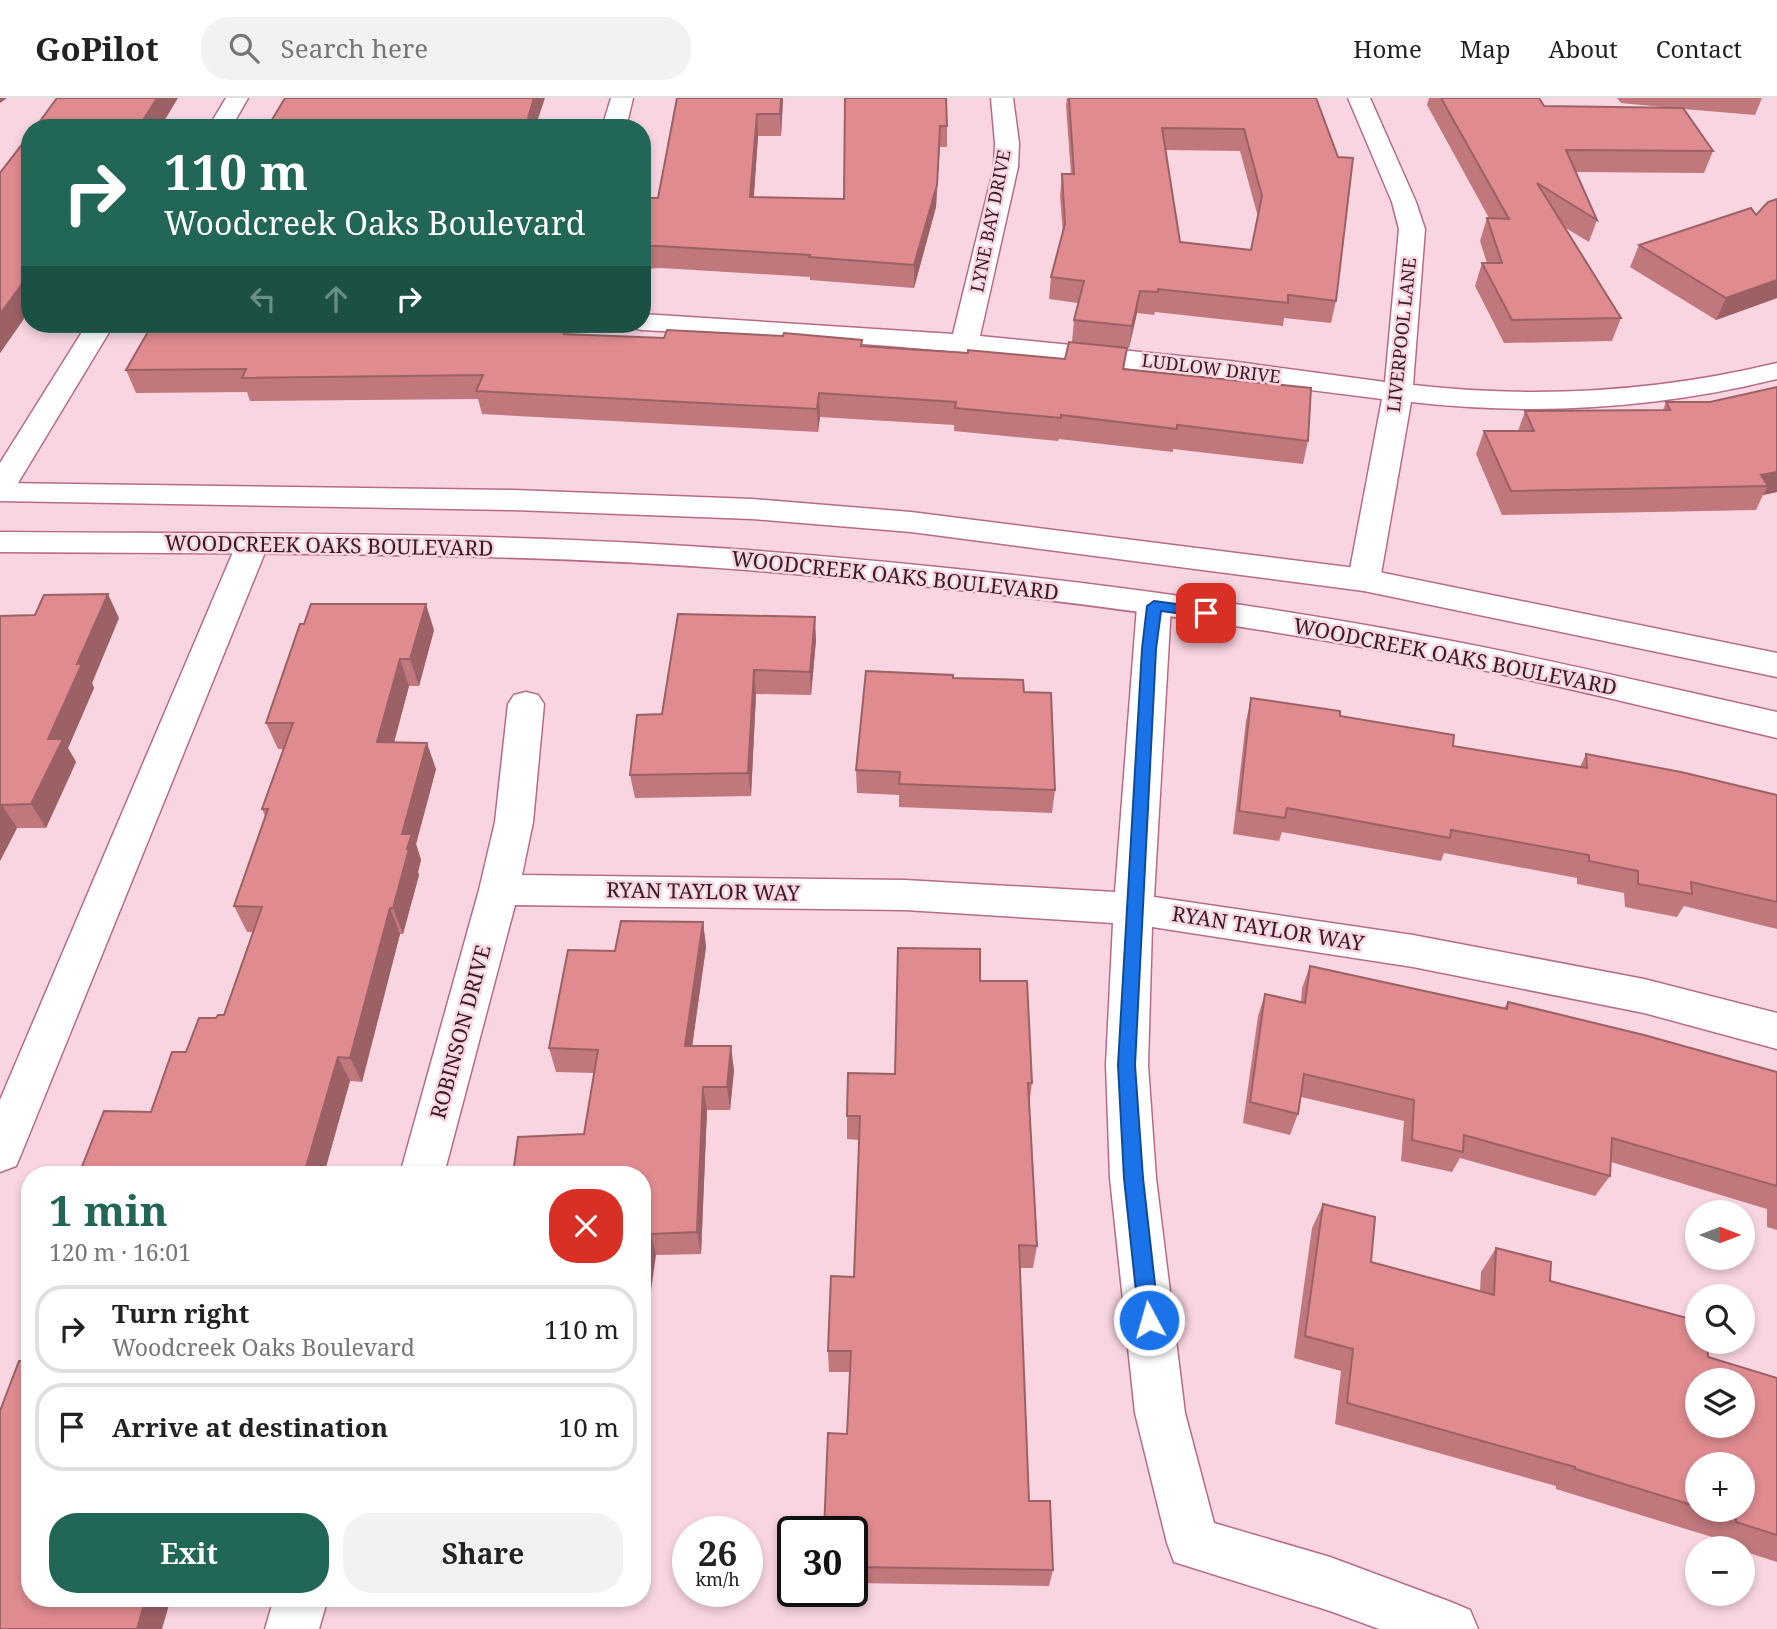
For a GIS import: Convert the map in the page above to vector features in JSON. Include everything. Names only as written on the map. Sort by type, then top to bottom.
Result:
[{"type":"street","points":[[224,119],[237,98]]},
{"type":"street","points":[[616,119],[622,98]]},
{"type":"street","name":"LYNE BAY DRIVE","points":[[965,342],[1006,167],[1007,143],[1002,98]]},
{"type":"street","name":"LIVERPOOL LANE","points":[[1359,98],[1404,202],[1412,229],[1412,260],[1398,391],[1364,580]]},
{"type":"street","name":"LUDLOW DRIVE","points":[[651,323],[965,342],[1398,391],[1525,401],[1579,400],[1696,389],[1777,371]]},
{"type":"street","points":[[0,490],[95,333]]},
{"type":"street","points":[[0,490],[500,499],[752,509],[911,522],[1364,580],[1777,665]]},
{"type":"street","name":"WOODCREEK OAKS BOULEVARD","points":[[0,542],[475,547],[741,559],[897,573],[1284,624],[1548,672],[1777,726]]},
{"type":"street","points":[[0,1152],[252,545]]},
{"type":"street","points":[[1154,606],[1133,909],[1126,1065],[1133,1178],[1160,1413],[1193,1544],[1330,1584],[1451,1629]]},
{"type":"street","name":"ROBINSON DRIVE","points":[[424,1166],[499,890],[514,822],[526,704]]},
{"type":"street","name":"RYAN TAYLOR WAY","points":[[499,890],[905,895],[1133,909],[1413,951],[1644,996],[1777,1031]]},
{"type":"street","points":[[292,1629],[298,1607]]},
{"type":"building","points":[[57,98],[157,98],[144,119],[42,119]]},
{"type":"building","points":[[285,98],[534,98],[528,119],[272,119]]},
{"type":"building","points":[[677,98],[781,98],[780,114],[757,114],[750,197],[844,199],[845,98],[946,98],[947,126],[940,126],[937,185],[914,265],[809,257],[810,255],[651,246],[651,198],[658,198]]},
{"type":"building","points":[[1069,98],[1316,98],[1338,157],[1353,158],[1336,301],[1288,295],[1288,303],[1158,289],[1158,292],[1140,291],[1132,326],[1074,320],[1084,281],[1051,277],[1065,224],[1062,174],[1074,174]],"holes":[[[1162,128],[1244,129],[1262,196],[1251,250],[1180,242]]]},
{"type":"building","points":[[1441,98],[1539,98],[1544,106],[1683,108],[1713,151],[1566,150],[1597,220],[1537,183],[1621,318],[1512,320],[1482,263],[1502,263],[1487,218],[1509,219]]},
{"type":"building","points":[[21,146],[21,285],[0,314],[0,173]]},
{"type":"building","points":[[1777,199],[1777,280],[1726,298],[1639,245],[1751,208],[1756,215],[1768,202]]},
{"type":"building","points":[[667,330],[783,336],[784,333],[862,340],[861,346],[968,353],[968,350],[1065,359],[1069,342],[1127,348],[1123,369],[1311,388],[1308,441],[1177,425],[1177,429],[1061,415],[1061,418],[955,408],[956,402],[819,393],[817,409],[476,391],[483,375],[242,378],[246,369],[126,370],[147,333],[564,333],[664,338]]},
{"type":"building","points":[[1777,387],[1777,472],[1761,475],[1768,486],[1511,491],[1484,431],[1534,431],[1525,411],[1670,410],[1666,402],[1710,402]]},
{"type":"building","points":[[108,594],[77,664],[82,664],[48,739],[63,739],[31,804],[2,805],[0,809],[0,616],[35,615],[44,595]]},
{"type":"building","points":[[311,604],[426,604],[410,659],[400,659],[377,742],[427,743],[402,834],[412,834],[409,849],[393,908],[390,908],[350,1058],[338,1057],[306,1166],[82,1166],[104,1111],[151,1112],[172,1052],[186,1052],[199,1018],[224,1015],[262,907],[234,906],[268,809],[262,809],[293,723],[266,723],[300,624],[304,624]]},
{"type":"building","points":[[678,614],[815,617],[810,672],[754,670],[748,773],[630,775],[637,715],[662,714]]},
{"type":"building","points":[[866,671],[1023,680],[1024,692],[1051,693],[1055,790],[899,784],[900,772],[856,770]]},
{"type":"building","points":[[1251,698],[1340,711],[1340,716],[1454,735],[1453,746],[1587,768],[1586,754],[1681,772],[1777,795],[1777,902],[1691,882],[1692,894],[1638,884],[1638,871],[1589,861],[1589,855],[1451,830],[1450,838],[1287,808],[1285,818],[1239,811]]},
{"type":"building","points":[[621,921],[703,922],[685,1046],[731,1046],[727,1087],[703,1087],[697,1232],[651,1234],[651,1166],[514,1166],[518,1137],[584,1134],[598,1050],[549,1048],[568,950],[615,951]]},
{"type":"building","points":[[898,948],[980,949],[980,981],[1027,981],[1032,1083],[1028,1083],[1037,1246],[1019,1245],[1029,1501],[1050,1501],[1053,1570],[868,1567],[868,1516],[825,1516],[828,1433],[847,1434],[851,1351],[828,1351],[831,1276],[854,1277],[860,1116],[847,1116],[848,1073],[895,1074]]},
{"type":"building","points":[[1310,966],[1507,1009],[1508,1002],[1644,1035],[1777,1072],[1777,1186],[1612,1138],[1610,1176],[1464,1135],[1463,1152],[1412,1140],[1414,1100],[1304,1074],[1298,1114],[1250,1102],[1265,994],[1305,1003]]},
{"type":"building","points":[[1323,1204],[1375,1217],[1371,1262],[1494,1295],[1496,1248],[1551,1262],[1550,1281],[1685,1317],[1685,1354],[1708,1354],[1708,1357],[1744,1368],[1685,1368],[1685,1438],[1755,1438],[1755,1371],[1777,1378],[1777,1535],[1736,1522],[1755,1522],[1755,1452],[1685,1452],[1685,1503],[1575,1467],[1347,1403],[1353,1349],[1305,1336]]},
{"type":"building","points":[[21,1361],[21,1607],[143,1607],[137,1629],[0,1629],[0,1411]]},
{"type":"route","points":[[1149,1320],[1133,1178],[1126,1065],[1149,649],[1154,606],[1206,613]]}]
